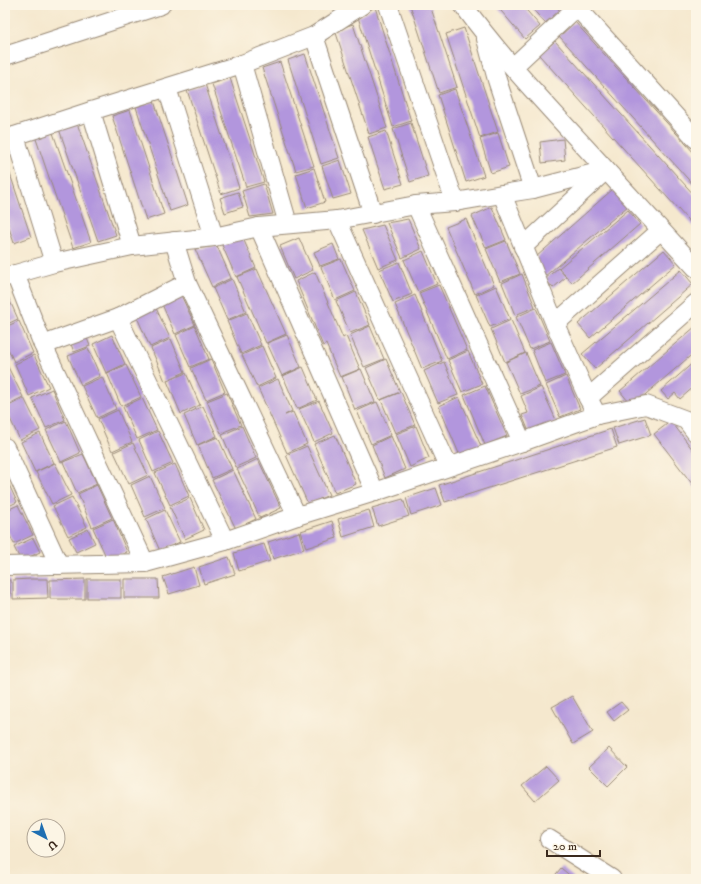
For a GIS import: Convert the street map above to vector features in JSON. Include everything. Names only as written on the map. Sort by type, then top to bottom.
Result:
[{"type":"street","points":[[5,56],[161,5]]},
{"type":"street","points":[[54,264],[10,138],[91,110],[242,64],[314,36],[362,5]]},
{"type":"street","points":[[388,5],[455,202]]},
{"type":"street","points":[[463,5],[484,33],[513,67],[660,231],[696,268]]},
{"type":"street","points":[[513,67],[576,6],[696,139]]},
{"type":"street","points":[[484,33],[533,189]]},
{"type":"street","points":[[314,36],[373,214]]},
{"type":"street","points":[[242,64],[288,224]]},
{"type":"street","points":[[167,88],[214,237]]},
{"type":"street","points":[[91,110],[132,246]]},
{"type":"street","points":[[144,563],[10,275],[132,246],[214,237],[259,227],[337,220],[416,205],[455,202],[533,189],[606,170]]},
{"type":"street","points":[[523,247],[606,170]]},
{"type":"street","points":[[502,194],[555,324],[588,398],[597,414]]},
{"type":"street","points":[[416,205],[522,442]]},
{"type":"street","points":[[337,220],[448,466]]},
{"type":"street","points":[[259,227],[375,492]]},
{"type":"street","points":[[555,324],[660,231]]},
{"type":"street","points":[[174,241],[187,283],[297,516]]},
{"type":"street","points":[[43,345],[118,318],[187,283]]},
{"type":"street","points":[[588,398],[696,303]]},
{"type":"street","points":[[118,318],[225,541]]},
{"type":"street","points":[[5,566],[144,563],[225,541],[297,516],[375,492],[522,442],[597,414],[646,405],[693,421]]},
{"type":"street","points":[[5,447],[59,565]]},
{"type":"street","points":[[549,839],[612,879]]},
{"type":"building","points":[[410,5],[430,5],[457,87],[439,93]]},
{"type":"building","points":[[496,5],[522,5],[540,26],[525,39]]},
{"type":"building","points":[[529,5],[555,5],[560,11],[545,23]]},
{"type":"building","points":[[375,7],[411,121],[393,127],[358,17]]},
{"type":"building","points":[[575,22],[696,155],[696,188],[559,36]]},
{"type":"building","points":[[353,24],[387,128],[369,134],[335,30]]},
{"type":"building","points":[[464,28],[498,132],[480,138],[446,34]]},
{"type":"building","points":[[555,41],[696,197],[696,229],[539,55]]},
{"type":"building","points":[[305,54],[339,158],[321,164],[288,60]]},
{"type":"building","points":[[280,62],[314,166],[296,171],[262,68]]},
{"type":"building","points":[[230,78],[264,182],[246,187],[212,84]]},
{"type":"building","points":[[205,84],[239,188],[221,194],[187,90]]},
{"type":"building","points":[[455,89],[484,176],[466,182],[438,95]]},
{"type":"building","points":[[154,101],[188,205],[170,211],[136,107]]},
{"type":"building","points":[[130,110],[164,214],[146,220],[112,116]]},
{"type":"building","points":[[77,123],[116,235],[98,241],[59,129]]},
{"type":"building","points":[[411,123],[428,176],[410,182],[393,129]]},
{"type":"building","points":[[52,130],[91,242],[73,248],[35,136]]},
{"type":"building","points":[[386,131],[403,184],[385,189],[368,137]]},
{"type":"building","points":[[498,133],[509,167],[491,173],[480,139]]},
{"type":"building","points":[[563,139],[565,160],[542,163],[540,142]]},
{"type":"building","points":[[5,159],[31,237],[14,243],[5,216]]},
{"type":"building","points":[[340,160],[351,194],[333,199],[322,166]]},
{"type":"building","points":[[314,168],[325,202],[307,208],[296,174]]},
{"type":"building","points":[[264,184],[273,214],[250,217],[242,191]]},
{"type":"building","points":[[613,189],[628,206],[544,277],[536,257]]},
{"type":"building","points":[[238,192],[243,207],[225,213],[220,198]]},
{"type":"building","points":[[492,207],[506,240],[486,248],[472,216]]},
{"type":"building","points":[[628,210],[640,224],[572,283],[559,268]]},
{"type":"building","points":[[408,219],[421,249],[402,258],[387,223]]},
{"type":"building","points":[[466,219],[494,285],[475,294],[446,227]]},
{"type":"building","points":[[383,225],[398,260],[378,268],[362,230]]},
{"type":"building","points":[[242,236],[256,268],[236,277],[222,245]]},
{"type":"building","points":[[299,238],[313,270],[294,279],[280,246]]},
{"type":"building","points":[[506,241],[520,274],[500,282],[486,249]]},
{"type":"building","points":[[333,244],[339,259],[320,266],[314,252]]},
{"type":"building","points":[[217,246],[231,278],[212,287],[195,249]]},
{"type":"building","points":[[664,250],[676,264],[590,338],[578,324]]},
{"type":"building","points":[[423,251],[437,284],[418,292],[404,260]]},
{"type":"building","points":[[341,259],[355,291],[335,300],[321,267]]},
{"type":"building","points":[[399,262],[412,294],[393,302],[379,270]]},
{"type":"building","points":[[558,268],[566,277],[553,288],[545,279]]},
{"type":"building","points":[[257,269],[286,334],[266,343],[237,277]]},
{"type":"building","points":[[681,270],[693,284],[595,369],[582,354]]},
{"type":"building","points":[[315,272],[343,338],[346,336],[360,369],[340,377],[326,344],[323,346],[296,281]]},
{"type":"building","points":[[522,274],[535,307],[515,315],[502,283]]},
{"type":"building","points":[[232,279],[246,312],[227,320],[213,288]]},
{"type":"building","points":[[439,285],[467,350],[447,359],[419,293]]},
{"type":"building","points":[[496,286],[510,319],[490,327],[476,295]]},
{"type":"building","points":[[5,290],[18,319],[5,325]]},
{"type":"building","points":[[356,292],[370,325],[350,333],[336,301]]},
{"type":"building","points":[[180,293],[195,325],[175,334],[161,302]]},
{"type":"building","points":[[415,295],[442,361],[422,369],[395,304]]},
{"type":"building","points":[[155,306],[170,338],[150,347],[136,315]]},
{"type":"building","points":[[536,308],[550,341],[530,349],[516,317]]},
{"type":"building","points":[[247,313],[261,345],[241,354],[227,321]]},
{"type":"building","points":[[511,320],[525,353],[505,362],[491,329]]},
{"type":"building","points":[[19,321],[33,353],[14,362],[5,342],[5,327]]},
{"type":"building","points":[[195,326],[209,359],[190,367],[176,335]]},
{"type":"building","points":[[370,326],[384,359],[364,367],[350,335]]},
{"type":"building","points":[[696,326],[696,351],[632,406],[620,391]]},
{"type":"building","points":[[85,333],[90,346],[74,352],[69,339]]},
{"type":"building","points":[[112,335],[125,364],[106,373],[93,344]]},
{"type":"building","points":[[287,335],[301,367],[282,376],[267,343]]},
{"type":"building","points":[[171,339],[185,372],[165,381],[151,348]]},
{"type":"building","points":[[551,342],[565,375],[545,383],[532,350]]},
{"type":"building","points":[[262,346],[276,378],[257,387],[242,355]]},
{"type":"building","points":[[88,348],[100,376],[81,385],[68,356]]},
{"type":"building","points":[[468,351],[482,384],[462,392],[448,360]]},
{"type":"building","points":[[526,353],[540,386],[520,394],[506,362]]},
{"type":"building","points":[[34,355],[49,387],[29,396],[15,364]]},
{"type":"building","points":[[211,359],[225,392],[206,400],[191,368]]},
{"type":"building","points":[[386,359],[400,392],[380,400],[366,368]]},
{"type":"building","points":[[696,360],[696,385],[680,399],[675,393],[668,399],[661,391]]},
{"type":"building","points":[[444,362],[458,395],[438,403],[424,371]]},
{"type":"building","points":[[7,365],[23,397],[5,406],[5,367]]},
{"type":"building","points":[[126,365],[141,397],[121,406],[107,373]]},
{"type":"building","points":[[303,367],[317,400],[297,409],[283,376]]},
{"type":"building","points":[[361,369],[375,402],[355,410],[342,377]]},
{"type":"building","points":[[186,373],[200,405],[181,414],[167,381]]},
{"type":"building","points":[[566,376],[580,409],[560,417],[546,385]]},
{"type":"building","points":[[102,377],[116,409],[97,418],[82,386]]},
{"type":"building","points":[[278,379],[292,411],[285,415],[293,412],[307,444],[287,453],[258,388]]},
{"type":"building","points":[[485,386],[507,436],[485,445],[464,395]]},
{"type":"building","points":[[541,387],[557,422],[530,434],[522,415],[528,413],[521,396]]},
{"type":"building","points":[[52,389],[65,420],[46,428],[32,398]]},
{"type":"building","points":[[401,392],[415,425],[395,433],[381,400]]},
{"type":"building","points":[[227,393],[241,425],[221,433],[207,401]]},
{"type":"building","points":[[459,397],[481,446],[460,456],[439,406]]},
{"type":"building","points":[[24,398],[40,430],[20,440],[5,408]]},
{"type":"building","points":[[142,398],[157,430],[137,439],[123,407]]},
{"type":"building","points":[[319,401],[333,433],[314,442],[299,409]]},
{"type":"building","points":[[377,402],[391,435],[371,444],[357,411]]},
{"type":"building","points":[[203,406],[217,436],[197,445],[184,415]]},
{"type":"building","points":[[118,410],[132,442],[112,451],[98,419]]},
{"type":"building","points":[[645,418],[651,435],[619,445],[613,428]]},
{"type":"building","points":[[66,421],[80,453],[61,462],[46,430]]},
{"type":"building","points":[[671,421],[696,454],[696,489],[654,434]]},
{"type":"building","points":[[242,426],[256,458],[236,467],[222,435]]},
{"type":"building","points":[[416,426],[429,458],[410,467],[396,434]]},
{"type":"building","points":[[611,429],[617,447],[445,502],[439,485]]},
{"type":"building","points":[[158,431],[173,463],[153,472],[139,440]]},
{"type":"building","points":[[40,433],[54,463],[35,472],[21,442]]},
{"type":"building","points":[[335,435],[356,484],[335,493],[314,444]]},
{"type":"building","points":[[391,436],[405,469],[385,478],[372,445]]},
{"type":"building","points":[[218,437],[232,469],[212,478],[198,445]]},
{"type":"building","points":[[133,443],[148,475],[129,484],[114,452]]},
{"type":"building","points":[[307,446],[329,495],[308,504],[286,455]]},
{"type":"building","points":[[83,454],[97,484],[77,493],[63,462]]},
{"type":"building","points":[[258,459],[281,508],[260,518],[237,469]]},
{"type":"building","points":[[55,463],[71,495],[52,504],[36,472]]},
{"type":"building","points":[[175,464],[189,496],[170,505],[155,473]]},
{"type":"building","points":[[233,470],[256,519],[236,529],[212,480]]},
{"type":"building","points":[[5,476],[17,502],[5,508]]},
{"type":"building","points":[[150,476],[165,508],[145,517],[131,485]]},
{"type":"building","points":[[97,485],[112,518],[92,527],[78,494]]},
{"type":"building","points":[[436,488],[442,505],[411,515],[406,498]]},
{"type":"building","points":[[72,497],[87,527],[68,536],[53,506]]},
{"type":"building","points":[[190,498],[204,530],[185,539],[170,507]]},
{"type":"building","points":[[403,499],[409,516],[378,526],[372,508]]},
{"type":"building","points":[[18,505],[33,535],[14,544],[5,526],[5,511]]},
{"type":"building","points":[[165,510],[180,542],[160,551],[146,519]]},
{"type":"building","points":[[369,510],[374,527],[343,537],[338,519]]},
{"type":"building","points":[[113,519],[127,552],[108,561],[93,528]]},
{"type":"building","points":[[332,521],[337,538],[306,548],[301,531]]},
{"type":"building","points":[[88,529],[95,543],[76,552],[69,538]]},
{"type":"building","points":[[299,532],[304,549],[273,559],[268,542]]},
{"type":"building","points":[[33,538],[40,552],[21,561],[14,547]]},
{"type":"building","points":[[264,544],[270,561],[239,571],[234,553]]},
{"type":"building","points":[[229,557],[235,574],[204,584],[199,567]]},
{"type":"building","points":[[194,567],[199,585],[169,594],[163,577]]},
{"type":"building","points":[[47,579],[48,598],[13,599],[13,580]]},
{"type":"building","points":[[85,579],[85,599],[50,599],[50,580]]},
{"type":"building","points":[[87,579],[121,579],[121,598],[87,598]]},
{"type":"building","points":[[124,579],[158,579],[159,598],[124,598]]},
{"type":"building","points":[[5,580],[10,580],[10,599],[5,599]]},
{"type":"building","points":[[572,696],[593,732],[573,744],[552,707]]},
{"type":"building","points":[[621,702],[628,710],[614,721],[607,712]]},
{"type":"building","points":[[609,748],[627,767],[608,786],[589,767]]},
{"type":"building","points":[[546,766],[559,780],[535,801],[522,786]]},
{"type":"building","points":[[561,868],[574,879],[552,879]]}]
